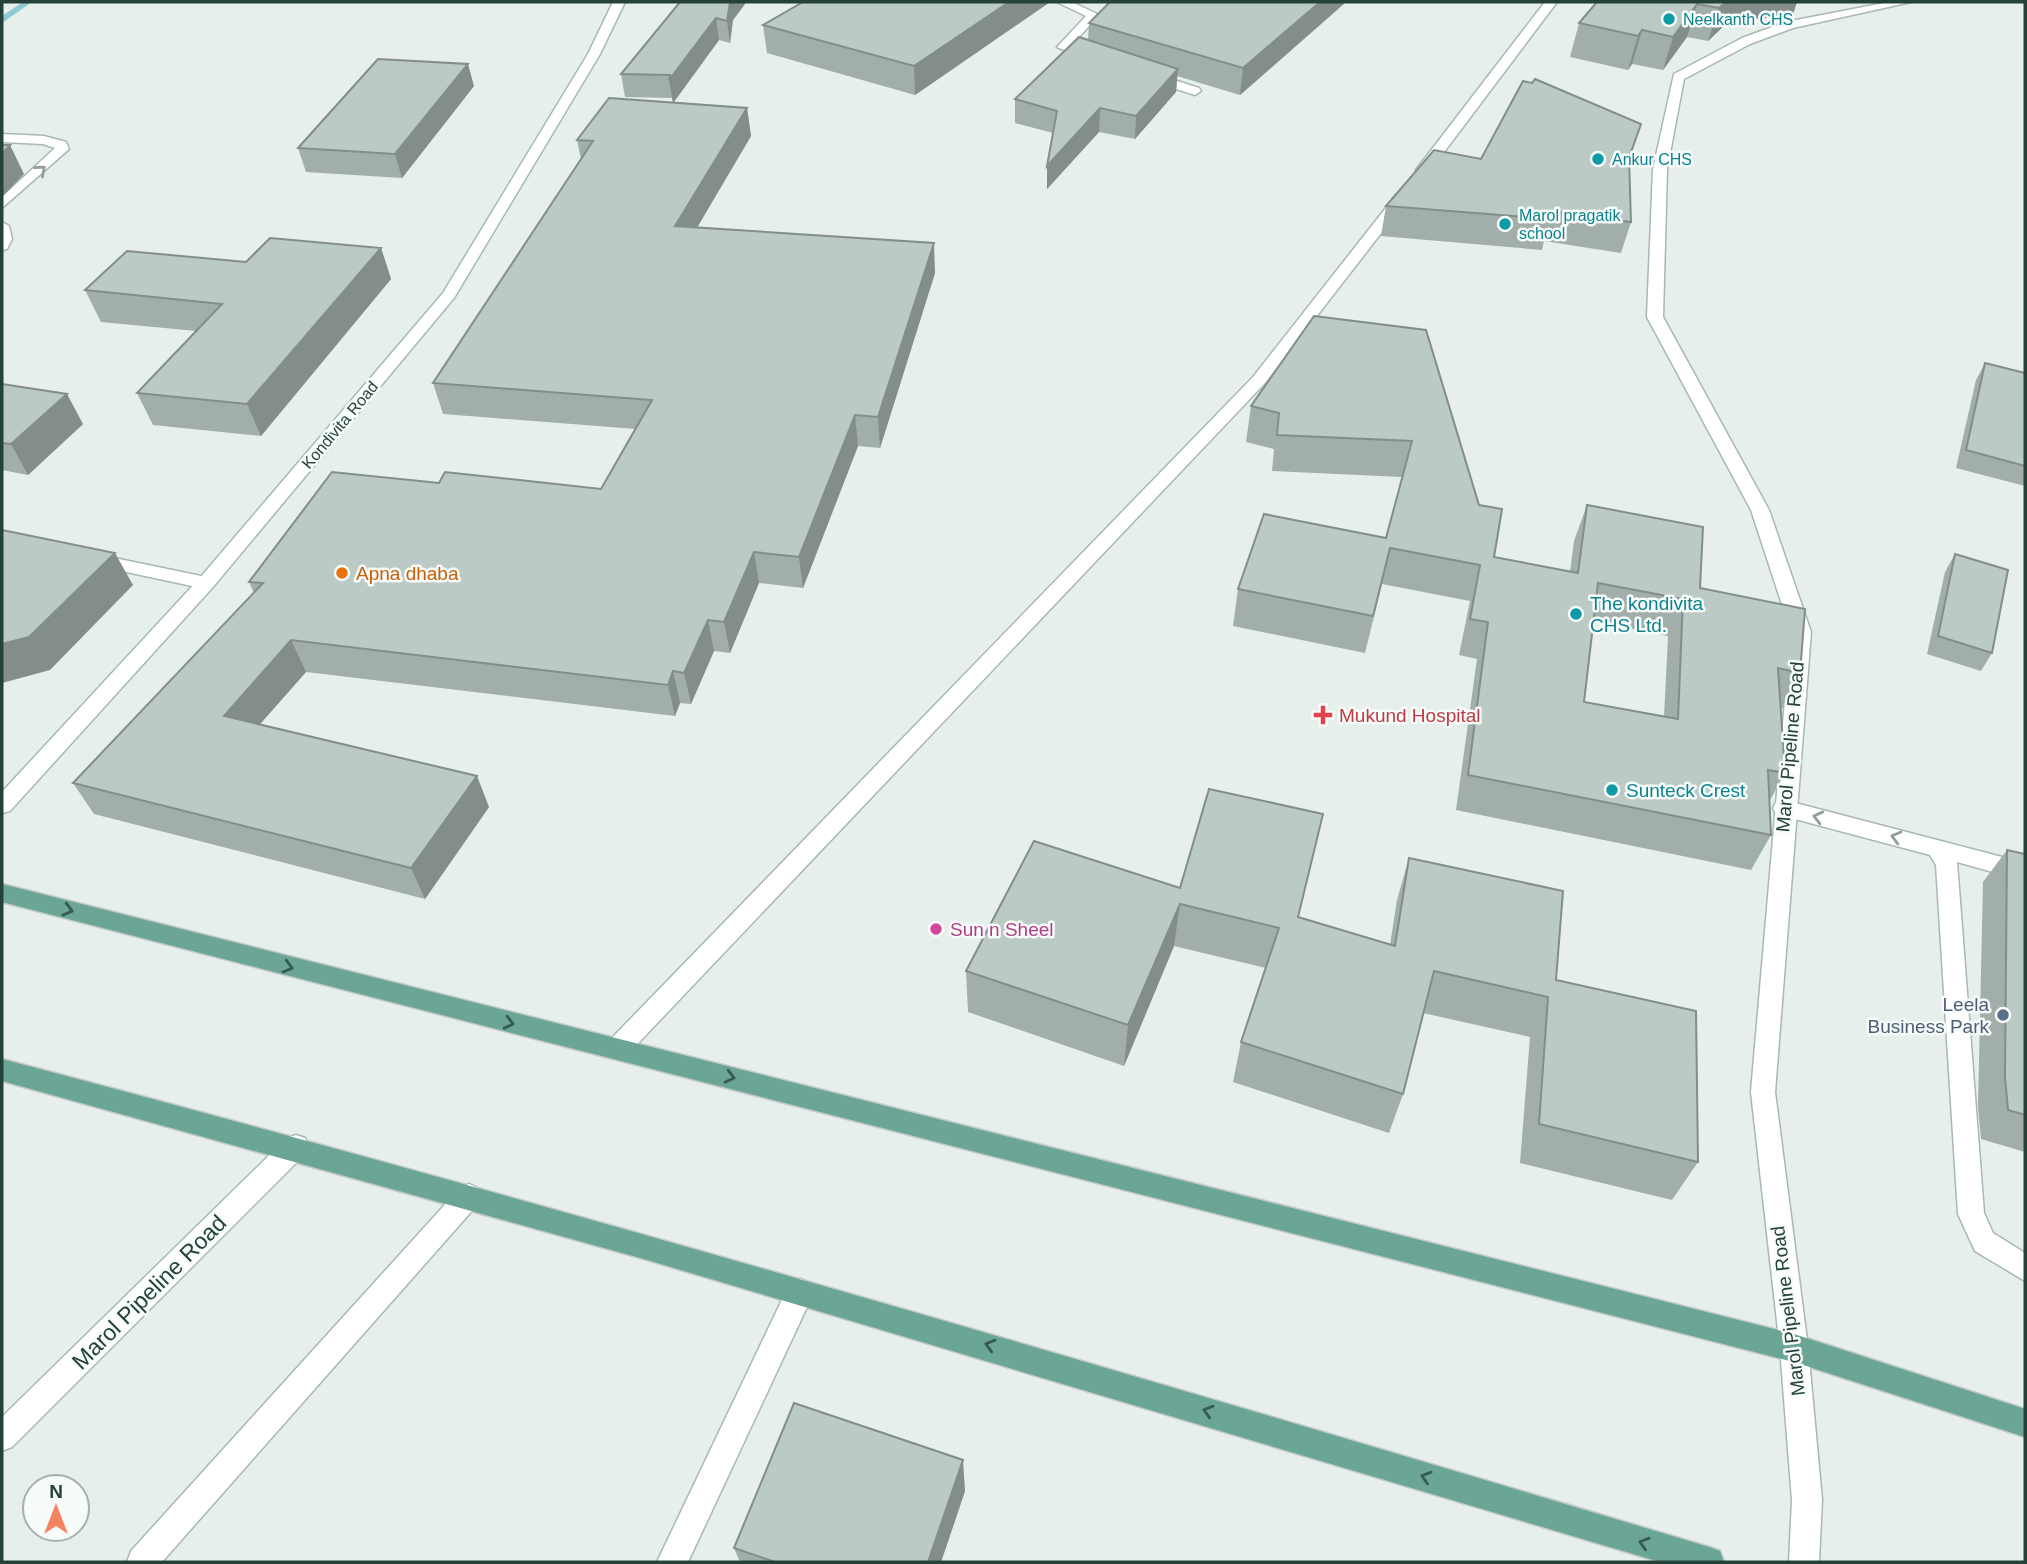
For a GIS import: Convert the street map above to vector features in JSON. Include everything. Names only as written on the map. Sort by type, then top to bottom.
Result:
[{"type":"main road","points":[[2,893],[1794,1348],[2025,1423]]},
{"type":"main road","points":[[2,1070],[296,1146],[999,1348],[1709,1562]]},
{"type":"street","name":"Kondivita Road","points":[[2,805],[206,583],[449,295],[594,54],[619,2]]},
{"type":"street","points":[[1063,2],[1093,15],[1063,47],[1103,60]]},
{"type":"street","points":[[617,1049],[1259,380],[1328,295],[1551,2]]},
{"type":"street","name":"Marol Pipeline Road","points":[[1804,1562],[1807,1500],[1794,1348],[1763,1092],[1784,808],[1801,632],[1760,510],[1655,317],[1660,169],[1678,77],[1746,41],[1790,25],[1905,2]]},
{"type":"street","points":[[1142,74],[1195,91]]},
{"type":"street","points":[[2,138],[54,142],[62,149],[2,204]]},
{"type":"street","points":[[2,226],[5,239],[2,246]]},
{"type":"street","points":[[83,558],[206,583]]},
{"type":"street","points":[[1784,808],[2025,872]]},
{"type":"street","points":[[1939,851],[1947,864],[1971,1214],[1983,1242],[2025,1268]]},
{"type":"street","name":"Marol Pipeline Road","points":[[2,1437],[296,1146]]},
{"type":"street","points":[[142,1562],[469,1196]]},
{"type":"street","points":[[672,1562],[800,1292]]},
{"type":"building","points":[[680,2],[730,2],[727,21],[716,18],[669,80],[670,75],[621,74]]},
{"type":"building","points":[[803,2],[1009,2],[914,66],[763,25]]},
{"type":"building","points":[[1110,2],[1320,2],[1243,68],[1089,23]]},
{"type":"building","name":"Neelkanth CHS","points":[[1597,2],[1726,2],[1719,8],[1697,4],[1673,37],[1642,30],[1638,36],[1579,23]]},
{"type":"building","points":[[1079,37],[1178,69],[1136,116],[1100,108],[1047,166],[1057,111],[1015,99]]},
{"type":"building","points":[[378,59],[468,64],[395,154],[298,148]]},
{"type":"building","points":[[1535,79],[1641,124],[1629,158],[1631,222],[1551,211],[1550,219],[1386,206],[1434,150],[1481,159],[1523,81],[1532,83]]},
{"type":"building","points":[[609,98],[747,108],[675,226],[934,243],[878,417],[855,415],[799,557],[754,552],[724,622],[708,620],[684,673],[673,671],[668,685],[291,640],[224,716],[477,776],[411,868],[73,783],[263,583],[249,582],[332,472],[439,483],[445,472],[601,489],[652,400],[433,383],[593,141],[577,140]]},
{"type":"building","points":[[2,145],[10,145],[2,154]]},
{"type":"building","points":[[270,238],[381,248],[247,404],[137,393],[222,304],[85,290],[127,251],[246,262]]},
{"type":"building","points":[[1314,316],[1426,330],[1479,505],[1502,509],[1494,557],[1578,573],[1587,505],[1703,527],[1700,588],[1805,609],[1800,673],[1778,668],[1785,773],[1768,770],[1771,835],[1468,775],[1488,622],[1470,619],[1480,565],[1390,548],[1373,616],[1238,589],[1264,514],[1386,538],[1412,441],[1277,435],[1279,413],[1251,406]],"holes":[[[1598,583],[1683,599],[1678,719],[1584,702]]]},
{"type":"building","points":[[1985,363],[2025,373],[2025,466],[1966,450]]},
{"type":"building","points":[[2,384],[67,394],[11,444],[2,443]]},
{"type":"building","points":[[2,530],[115,553],[29,637],[2,644]]},
{"type":"building","points":[[1955,554],[2008,570],[1992,653],[1938,636]]},
{"type":"building","points":[[1209,789],[1323,814],[1298,917],[1395,946],[1409,858],[1563,891],[1556,980],[1696,1011],[1698,1162],[1539,1124],[1548,997],[1434,971],[1403,1094],[1241,1042],[1279,928],[1180,904],[1128,1025],[966,971],[1034,841],[1180,888]]},
{"type":"building","points":[[2007,850],[2025,854],[2025,1115],[2008,1110],[2005,1077]]},
{"type":"building","points":[[794,1403],[963,1460],[928,1562],[775,1562],[734,1548]]},
{"type":"waterway","points":[[2,20],[28,2]]},
{"type":"place","name":"Neelkanth CHS","points":[[1669,19]]},
{"type":"place","name":"Ankur CHS","points":[[1598,159]]},
{"type":"place","name":"Marol pragatik school","points":[[1505,224]]},
{"type":"place","name":"Apna dhaba","points":[[342,573]]},
{"type":"place","name":"The kondivita CHS Ltd.","points":[[1576,614]]},
{"type":"place","name":"Mukund Hospital","points":[[1323,715]]},
{"type":"place","name":"Sunteck Crest","points":[[1612,790]]},
{"type":"place","name":"Sun n Sheel","points":[[936,929]]},
{"type":"place","name":"Leela Business Park","points":[[2003,1015]]}]
